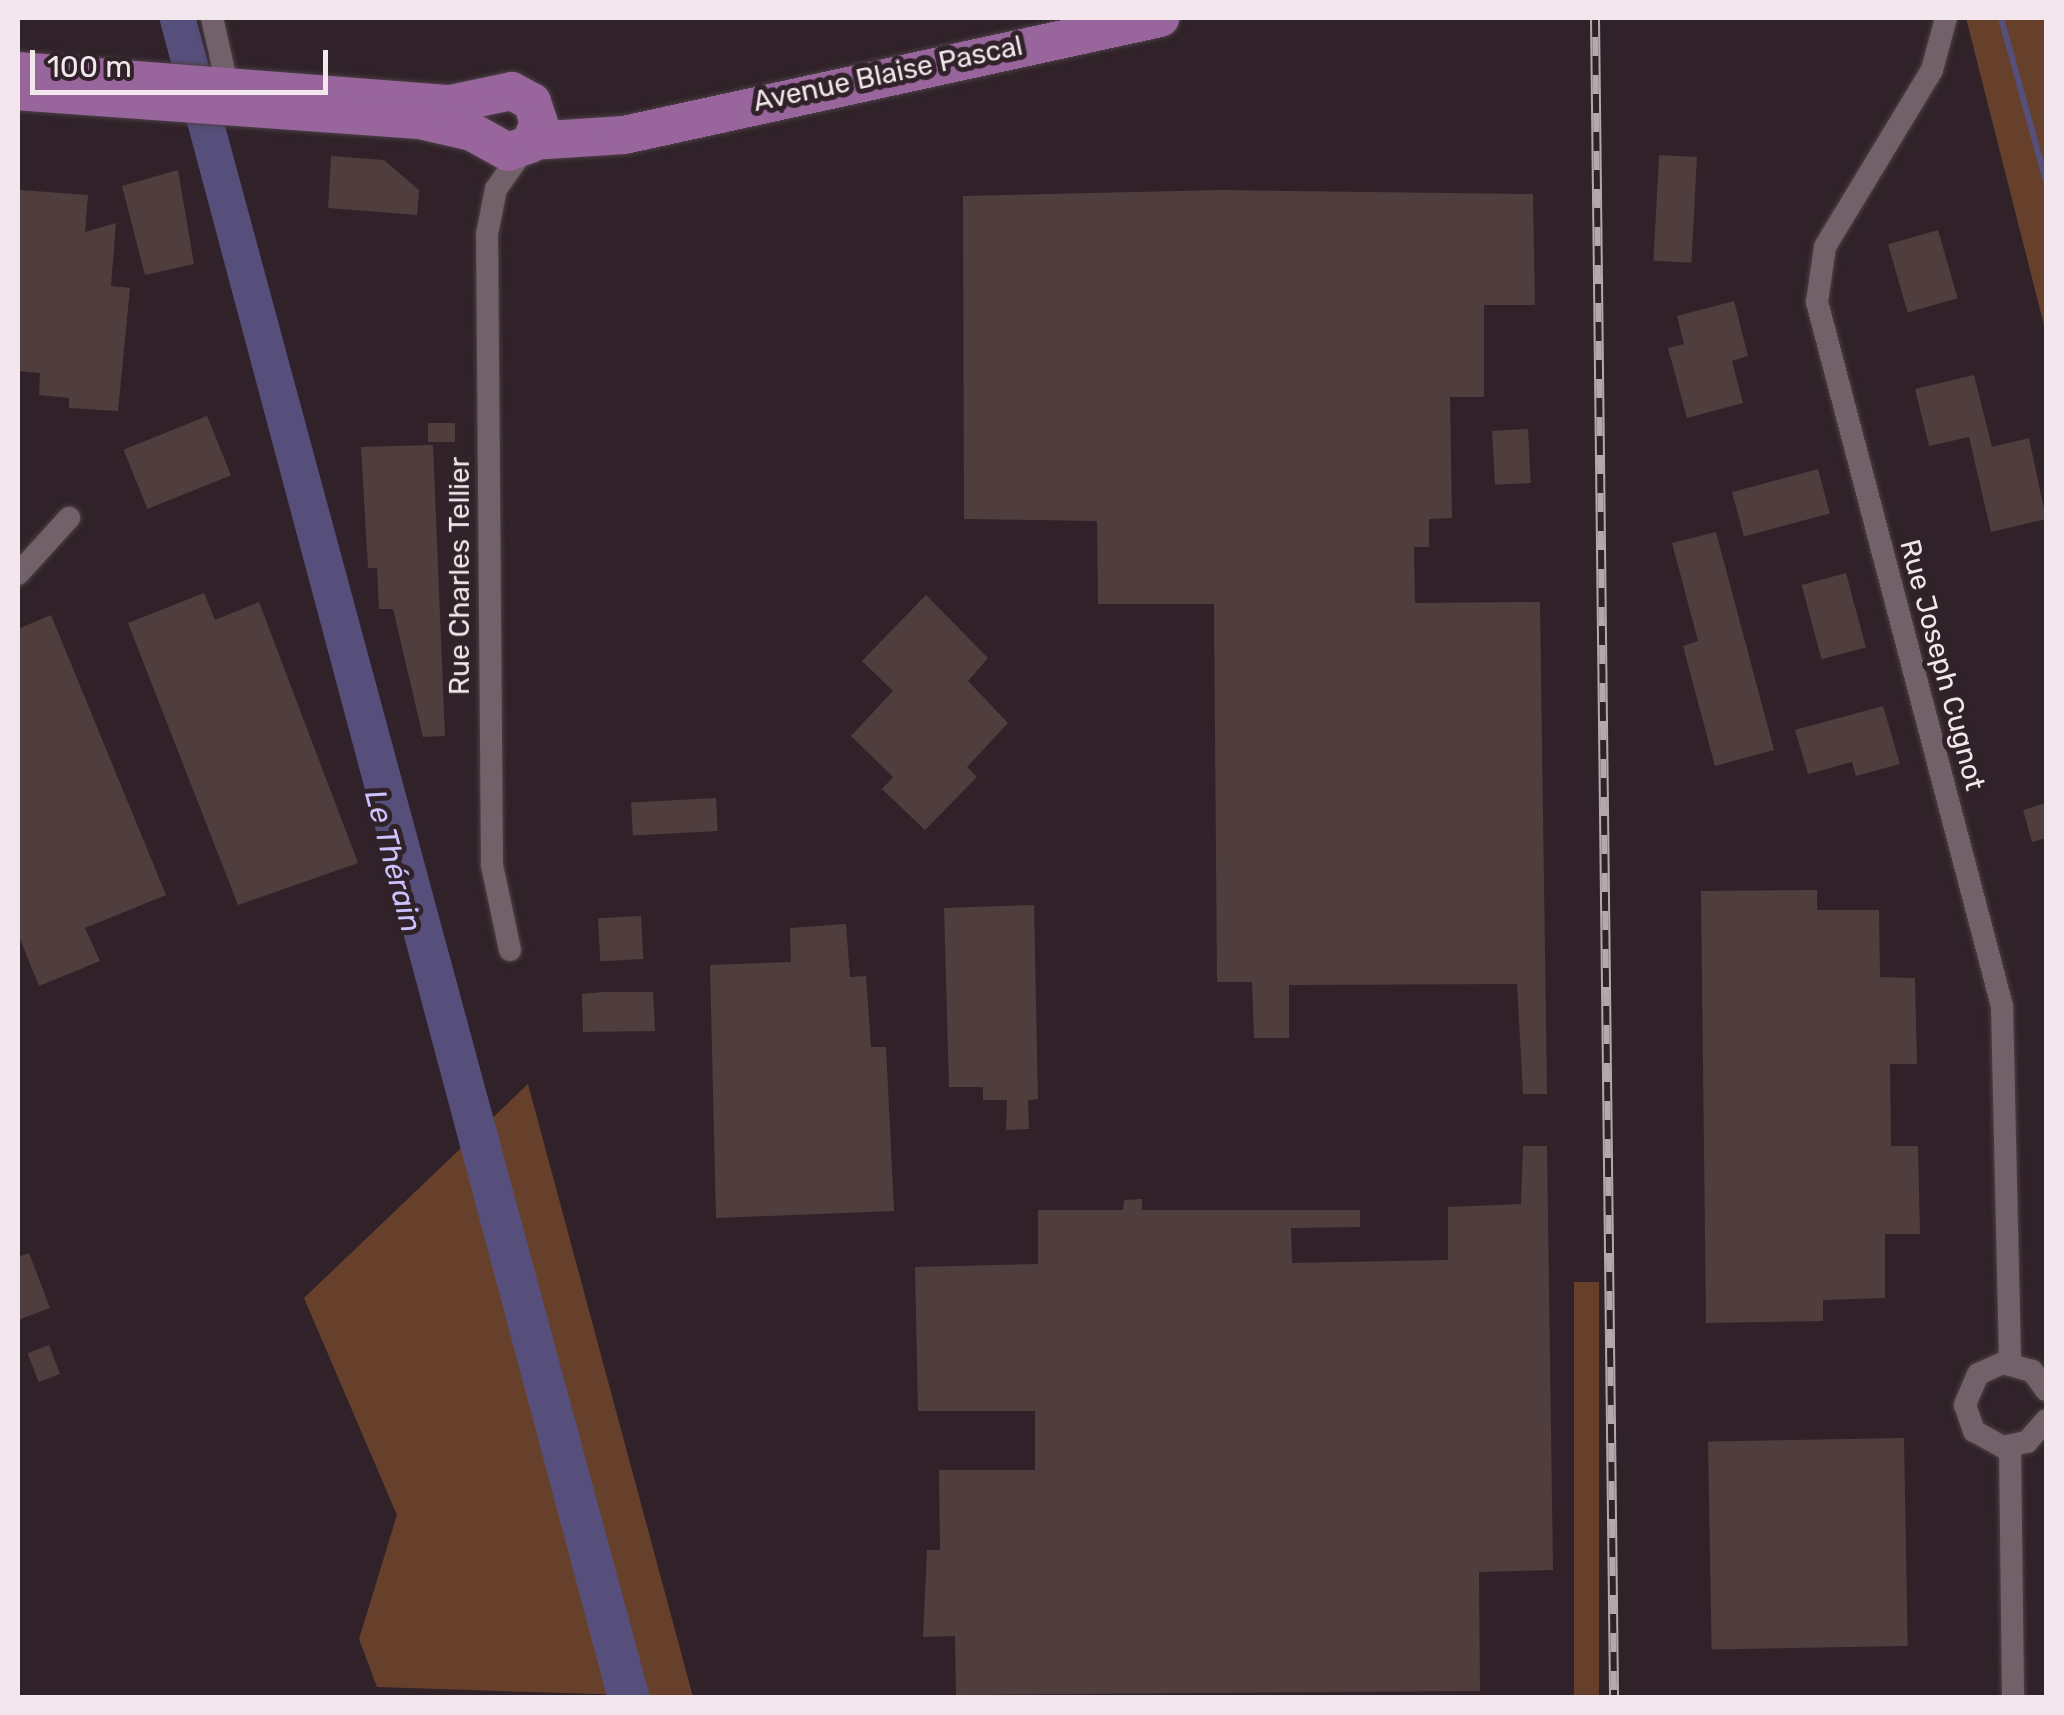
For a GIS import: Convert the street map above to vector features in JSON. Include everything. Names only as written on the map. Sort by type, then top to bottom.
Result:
[{"type":"main road","name":"Avenue Blaise Pascal","points":[[18,71],[160,91],[484,125],[504,152],[532,132],[611,138],[675,118],[1145,20]]},
{"type":"main road","name":"Avenue Blaise Pascal","points":[[18,91],[160,91]]},
{"type":"main road","name":"Avenue Blaise Pascal","points":[[484,125],[516,92],[532,132]]},
{"type":"street","points":[[212,18],[225,96]]},
{"type":"street","name":"Rue Joseph Cugnot","points":[[1946,18],[1932,70],[1825,247],[1816,302],[2002,1006],[2010,1363]]},
{"type":"street","name":"Rue Charles Tellier","points":[[484,125],[491,201],[492,865],[510,950]]},
{"type":"street","points":[[491,201],[532,132]]},
{"type":"street","points":[[18,574],[68,518]]},
{"type":"street","points":[[2010,1447],[1978,1436],[1965,1405],[1978,1374],[2010,1363],[2046,1390]]},
{"type":"street","points":[[2010,1447],[2046,1420]]},
{"type":"street","points":[[2010,1447],[2012,1698]]},
{"type":"shaded area","points":[[1966,18],[2046,18],[2046,333]]},
{"type":"shaded area","points":[[528,1084],[693,1697],[377,1687],[359,1639],[397,1515],[304,1298]]},
{"type":"shaded area","points":[[1574,1282],[1599,1282],[1599,1697],[1574,1697]]},
{"type":"water","name":"Le Thérain","points":[[159,18],[196,18],[650,1697],[607,1697]]},
{"type":"building","points":[[1659,155],[1697,157],[1691,263],[1653,261]]},
{"type":"building","points":[[331,156],[384,160],[419,190],[417,215],[328,208]]},
{"type":"building","points":[[178,170],[194,264],[145,275],[122,186]]},
{"type":"building","points":[[20,190],[88,195],[85,232],[116,223],[111,286],[130,288],[118,411],[69,408],[69,398],[39,395],[40,373],[18,371]]},
{"type":"building","points":[[1221,190],[1533,194],[1535,305],[1484,305],[1484,397],[1450,397],[1452,518],[1429,519],[1429,547],[1414,547],[1415,603],[1540,602],[1547,1094],[1523,1094],[1517,984],[1289,985],[1289,1038],[1254,1038],[1252,982],[1217,982],[1214,604],[1098,604],[1097,521],[964,519],[963,196]]},
{"type":"building","points":[[1938,230],[1958,298],[1908,313],[1888,244]]},
{"type":"building","points":[[1734,301],[1748,356],[1732,361],[1743,403],[1687,418],[1668,348],[1684,344],[1677,316]]},
{"type":"building","points":[[1974,375],[1992,447],[2029,438],[2046,519],[1991,532],[1969,437],[1929,446],[1915,389]]},
{"type":"building","points":[[207,416],[231,475],[148,509],[124,450]]},
{"type":"building","points":[[428,423],[455,423],[455,442],[428,442]]},
{"type":"building","points":[[1528,429],[1531,483],[1495,485],[1492,431]]},
{"type":"building","points":[[433,445],[445,736],[423,737],[393,609],[379,609],[377,568],[368,568],[361,447]]},
{"type":"building","points":[[1818,469],[1830,513],[1744,536],[1732,492]]},
{"type":"building","points":[[1716,532],[1774,750],[1715,766],[1683,646],[1698,641],[1672,543]]},
{"type":"building","points":[[1846,573],[1866,647],[1821,659],[1802,585]]},
{"type":"building","points":[[204,593],[215,620],[259,602],[358,863],[238,905],[128,623]]},
{"type":"building","points":[[926,595],[988,658],[968,681],[1008,723],[967,767],[977,777],[925,830],[882,789],[893,777],[851,736],[893,691],[862,661]]},
{"type":"building","points":[[51,615],[166,895],[85,928],[100,961],[39,986],[18,934],[18,629]]},
{"type":"building","points":[[1883,706],[1900,764],[1856,776],[1852,762],[1808,774],[1795,730]]},
{"type":"building","points":[[716,798],[718,831],[633,835],[631,802]]},
{"type":"building","points":[[2046,803],[2046,838],[2032,842],[2023,810]]},
{"type":"building","points":[[1817,890],[1817,910],[1879,910],[1880,977],[1915,978],[1917,1064],[1890,1064],[1891,1146],[1918,1146],[1920,1234],[1885,1234],[1885,1298],[1823,1300],[1823,1321],[1706,1323],[1701,891]]},
{"type":"building","points":[[1034,905],[1038,1099],[1028,1100],[1029,1129],[1006,1130],[1007,1100],[983,1100],[983,1087],[949,1087],[944,908]]},
{"type":"building","points":[[641,916],[643,959],[600,961],[598,918]]},
{"type":"building","points":[[846,924],[850,977],[866,976],[871,1047],[886,1047],[894,1211],[716,1218],[710,965],[791,962],[790,928]]},
{"type":"building","points":[[653,992],[655,1031],[583,1032],[582,994]]},
{"type":"building","points":[[1523,1146],[1547,1146],[1553,1570],[1479,1572],[1480,1691],[956,1695],[955,1636],[923,1637],[927,1550],[940,1550],[939,1470],[1035,1470],[1035,1411],[918,1411],[915,1267],[1038,1264],[1038,1210],[1123,1210],[1124,1200],[1142,1199],[1142,1210],[1360,1210],[1360,1227],[1291,1228],[1292,1263],[1448,1260],[1448,1207],[1521,1204]]},
{"type":"building","points":[[29,1253],[50,1308],[18,1320],[18,1257]]},
{"type":"building","points":[[49,1345],[60,1374],[39,1382],[28,1353]]},
{"type":"building","points":[[1904,1438],[1908,1646],[1712,1649],[1708,1441]]},
{"type":"waterway","points":[[2001,18],[2046,181]]},
{"type":"railway","points":[[1595,18],[1614,1698]]}]
